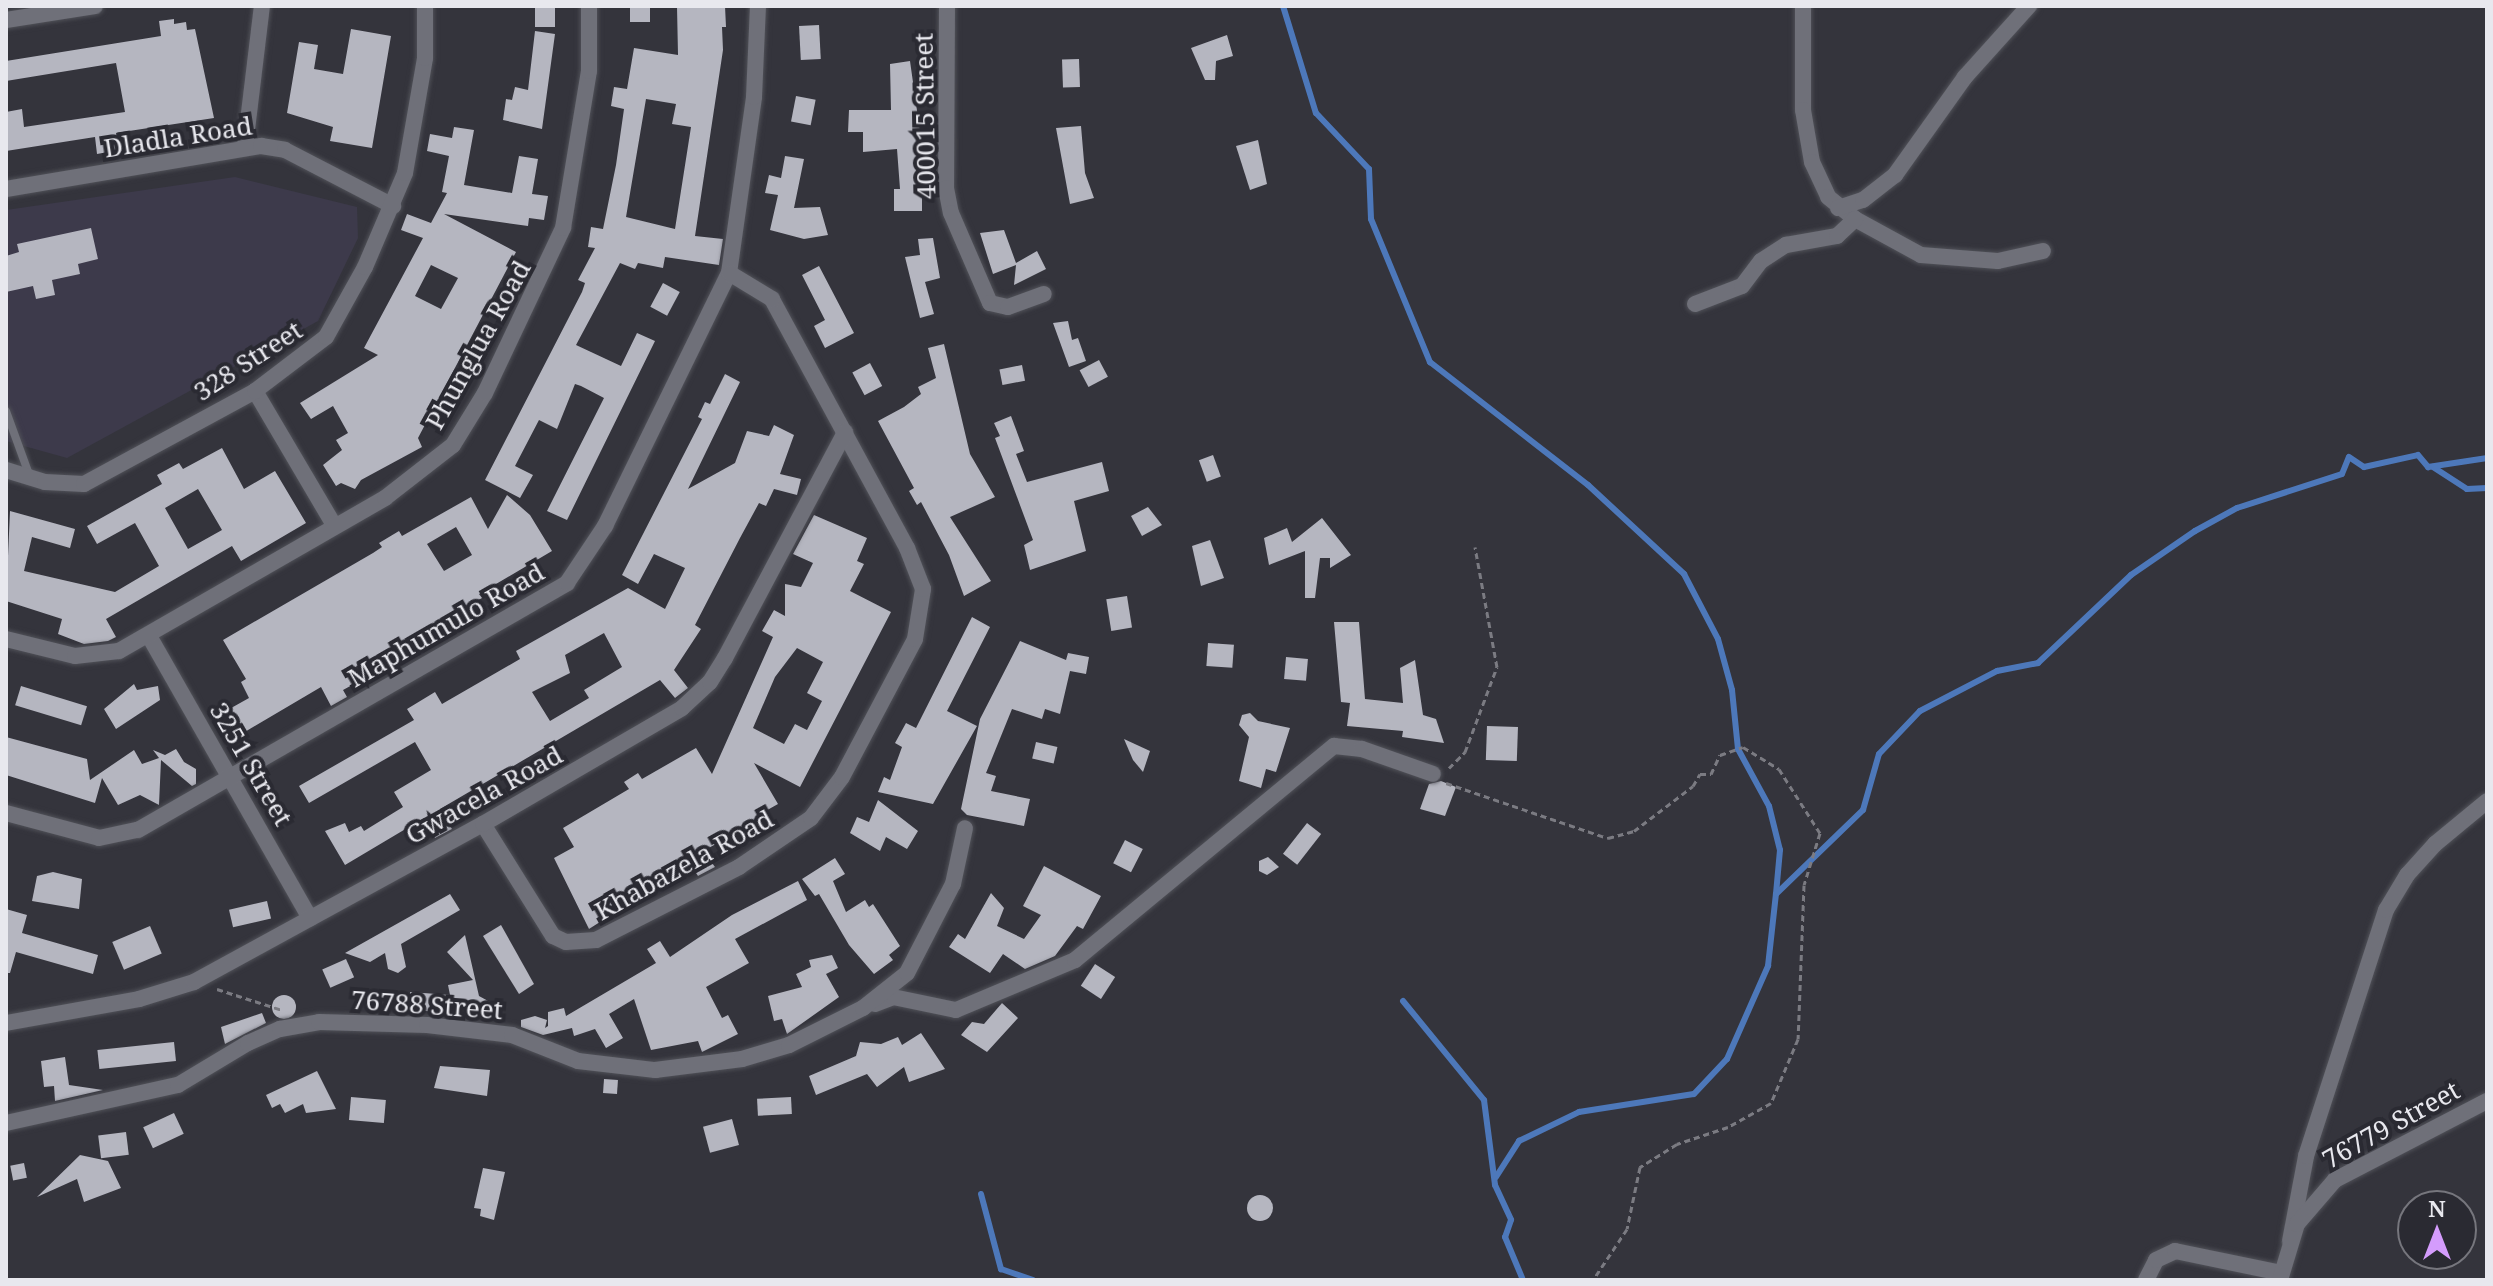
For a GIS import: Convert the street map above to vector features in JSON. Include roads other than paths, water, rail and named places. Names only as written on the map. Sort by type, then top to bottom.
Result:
[{"type":"street","points":[[6,20],[95,6]]},
{"type":"street","points":[[245,146],[262,6]]},
{"type":"street","name":"328 Street","points":[[6,470],[31,478],[84,484],[255,391],[326,337],[393,206],[416,124],[425,6]]},
{"type":"street","name":"Phunglua Road","points":[[6,639],[75,656],[99,656],[149,636],[334,525],[385,498],[453,445],[551,263],[574,180],[589,71],[589,6]]},
{"type":"street","name":"Maphumulo Road","points":[[6,813],[77,834],[118,837],[567,583],[605,526],[729,273],[754,97],[758,6]]},
{"type":"street","name":"400015 Street","points":[[947,6],[946,188],[951,213],[990,303],[1008,307],[1044,294]]},
{"type":"street","points":[[1803,6],[1801,78],[1808,142],[1819,181],[1838,208],[1921,255],[1998,261],[2043,251]]},
{"type":"street","points":[[1838,208],[1863,200],[1895,175],[1965,77],[2029,6]]},
{"type":"street","name":"Dladla Road","points":[[6,189],[245,146],[285,150],[393,206]]},
{"type":"street","points":[[1695,304],[1729,294],[1786,245],[1837,236],[1855,219]]},
{"type":"street","name":"Khabazela Road","points":[[483,824],[553,936],[578,943],[639,921],[785,840],[818,811],[874,718],[915,639],[923,610],[917,569],[772,299],[729,273]]},
{"type":"street","points":[[255,391],[334,525]]},
{"type":"street","name":"Gwacela Road","points":[[6,1023],[139,999],[194,982],[483,824],[682,708],[710,682],[845,432]]},
{"type":"street","name":"3251 Street","points":[[149,636],[310,918]]},
{"type":"street","points":[[863,1008],[893,997],[956,1010],[1075,960],[1334,746],[1362,749],[1433,774]]},
{"type":"street","points":[[2290,1241],[2306,1156],[2386,910],[2407,875],[2435,844],[2487,801]]},
{"type":"street","name":"76788 Street","points":[[6,1123],[178,1085],[248,1043],[280,1029],[319,1022],[427,1025],[512,1035],[578,1061],[655,1070],[742,1059],[789,1045],[863,1008],[907,973],[927,941],[953,884],[965,828]]},
{"type":"street","name":"76779 Street","points":[[2281,1276],[2290,1241],[2311,1202],[2335,1180],[2487,1101]]},
{"type":"street","points":[[2146,1280],[2156,1260],[2175,1251],[2281,1276]]},
{"type":"lane","points":[[6,411],[31,478]]},
{"type":"waterway","points":[[1283,6],[1316,113],[1369,169],[1371,219],[1430,362],[1588,485],[1684,574],[1718,639],[1732,690],[1738,749],[1769,806],[1780,850],[1776,894]]},
{"type":"waterway","points":[[1496,1177],[1519,1141],[1579,1112],[1694,1094],[1727,1059],[1768,966],[1776,894],[1863,810],[1879,754],[1920,711],[1997,671],[2038,663],[2131,575],[2195,531],[2237,508],[2342,474],[2349,457],[2364,467],[2418,455],[2428,467],[2487,458]]},
{"type":"waterway","points":[[2433,467],[2467,489],[2487,488]]},
{"type":"waterway","points":[[1403,1001],[1484,1100],[1495,1185],[1511,1220],[1505,1237],[1523,1280]]},
{"type":"waterway","points":[[981,1194],[1001,1269],[1033,1280]]}]
